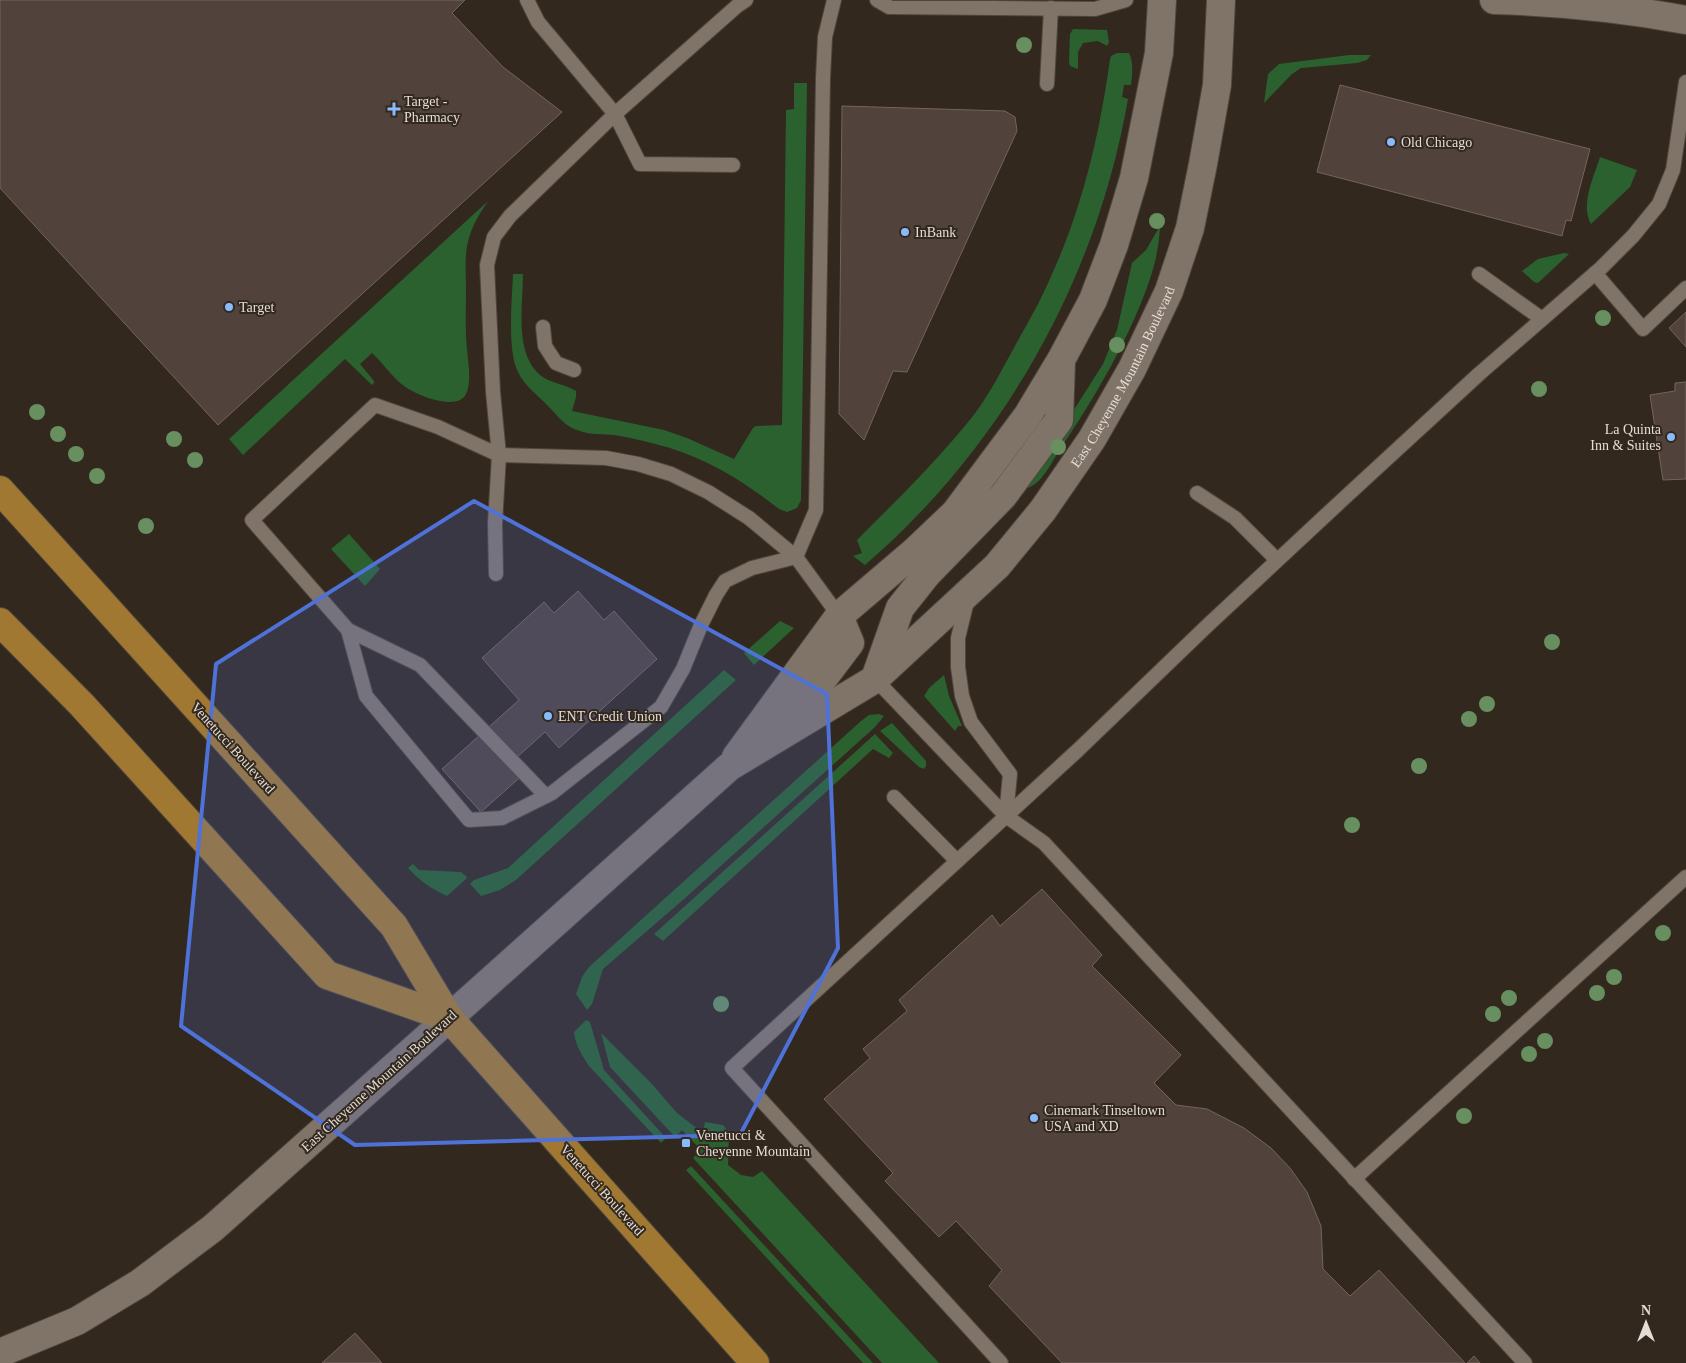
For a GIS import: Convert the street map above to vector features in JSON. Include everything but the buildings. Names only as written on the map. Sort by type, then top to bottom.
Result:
[{"type":"main road","name":"Venetucci Boulevard","points":[[0,490],[394,926],[449,1018],[755,1363]]},
{"type":"main road","name":"Venetucci Boulevard","points":[[0,622],[82,705],[327,975],[449,1018]]},
{"type":"street","name":"East Cheyenne Mountain Boulevard","points":[[729,767],[839,616],[914,552],[955,512],[1028,415],[1061,360],[1093,300],[1114,245],[1134,178],[1159,53],[1162,0]]},
{"type":"street","name":"East Cheyenne Mountain Boulevard","points":[[0,1353],[77,1321],[147,1278],[213,1228],[729,767],[875,679],[997,566],[1037,517],[1092,439],[1132,369],[1169,291],[1190,228],[1205,156],[1217,85],[1221,0]]},
{"type":"street","points":[[1494,0],[1571,4],[1686,20]]},
{"type":"street","name":"East Cheyenne Mountain Boulevard","points":[[875,679],[900,608],[927,574],[1003,496],[1059,420],[1061,360]]},
{"type":"street","name":"East Cheyenne Mountain Boulevard","points":[[761,748],[816,688],[850,643],[839,616]]},
{"type":"lane","points":[[527,0],[538,22],[615,114],[640,164],[733,165]]},
{"type":"lane","points":[[496,574],[495,524],[499,455],[492,392],[487,265],[494,237],[510,216],[615,114],[746,0]]},
{"type":"lane","points":[[796,557],[816,510],[823,78],[825,37],[834,0]]},
{"type":"lane","points":[[877,0],[889,7],[1096,9],[1126,0]]},
{"type":"lane","points":[[1047,84],[1051,8]]},
{"type":"lane","points":[[1001,1363],[732,1068],[1078,750],[1277,560],[1479,374],[1595,273],[1633,236],[1659,204],[1673,170],[1686,82]]},
{"type":"lane","points":[[1595,273],[1643,329],[1686,288]]},
{"type":"lane","points":[[1479,274],[1542,319]]},
{"type":"lane","points":[[543,327],[545,346],[556,363],[574,370]]},
{"type":"lane","points":[[546,796],[420,665],[348,630],[252,520],[375,405],[438,427],[499,455],[606,458],[638,464],[671,474],[708,492],[750,518],[796,557],[839,616]]},
{"type":"lane","points":[[1197,493],[1235,518],[1277,560]]},
{"type":"lane","points":[[348,630],[366,696],[469,820],[502,818],[552,793],[661,707],[683,669],[701,625],[725,581],[752,568],[796,557]]},
{"type":"lane","points":[[969,592],[958,638],[958,667],[962,696],[972,722],[1010,774],[1006,816]]},
{"type":"lane","points":[[875,679],[1006,816],[1044,842],[1525,1363]]},
{"type":"lane","points":[[894,797],[957,861]]},
{"type":"lane","points":[[1354,1179],[1686,877]]},
{"type":"highlighted area","points":[[474,501],[827,694],[838,948],[740,1135],[355,1145],[181,1026],[216,664]]},
{"type":"green space","points":[[1073,29],[1107,30],[1109,42],[1107,46],[1098,41],[1083,43],[1078,52],[1078,69],[1070,66],[1069,62],[1070,34]]},
{"type":"green space","points":[[1117,53],[1129,53],[1132,69],[1131,85],[1124,85],[1122,97],[1128,99],[1115,159],[1098,218],[1076,276],[1049,331],[1019,385],[984,436],[946,484],[904,529],[865,565],[853,556],[862,553],[857,540],[931,464],[973,416],[996,381],[1044,292],[1073,222],[1089,168],[1101,114],[1110,59],[1111,56]]},
{"type":"green space","points":[[1349,55],[1371,55],[1367,60],[1357,63],[1301,68],[1292,74],[1264,103],[1268,74],[1279,64]]},
{"type":"green space","points":[[794,83],[807,83],[801,500],[797,508],[787,512],[779,509],[754,490],[728,474],[685,453],[614,435],[584,432],[566,424],[528,386],[518,372],[512,351],[511,324],[513,274],[523,274],[522,328],[526,354],[540,375],[576,391],[572,411],[664,430],[734,459],[753,428],[756,426],[782,425],[786,110],[794,109]]},
{"type":"green space","points":[[1600,157],[1637,170],[1630,187],[1591,224],[1588,216],[1587,199]]},
{"type":"green space","points":[[488,201],[473,228],[466,250],[466,341],[469,378],[466,394],[454,402],[446,402],[417,394],[395,378],[372,353],[360,364],[374,381],[372,385],[345,359],[243,455],[229,439]]},
{"type":"green space","points":[[1160,226],[1154,266],[1142,302],[1110,368],[1046,472],[1028,488],[1027,485],[1032,476],[1103,364],[1117,330],[1132,263],[1146,250]]},
{"type":"green space","points":[[1564,253],[1569,254],[1538,283],[1534,282],[1522,271],[1538,259]]},
{"type":"green space","points":[[349,534],[380,569],[365,586],[331,549]]},
{"type":"green space","points":[[780,621],[794,628],[754,665],[744,653]]},
{"type":"green space","points":[[724,670],[736,680],[516,880],[500,890],[481,896],[470,884],[474,880],[508,868]]},
{"type":"green space","points":[[944,675],[949,696],[962,726],[958,726],[955,731],[924,696],[929,688]]},
{"type":"green space","points":[[879,714],[884,716],[875,727],[684,899],[603,969],[592,1004],[587,1010],[576,994],[582,977],[589,967],[861,721],[869,715]]},
{"type":"green space","points":[[892,723],[926,761],[924,769],[919,767],[880,731]]},
{"type":"green space","points":[[875,734],[893,753],[889,758],[873,749],[663,941],[654,934]]},
{"type":"green space","points":[[413,864],[419,870],[461,872],[467,877],[447,896],[416,876],[408,868]]},
{"type":"green space","points":[[586,1020],[590,1022],[604,1070],[666,1138],[661,1143],[589,1066],[584,1058],[577,1046],[574,1032]]},
{"type":"green space","points":[[601,1033],[651,1083],[677,1113],[703,1133],[705,1122],[723,1125],[729,1132],[728,1165],[741,1175],[753,1177],[762,1171],[939,1363],[882,1363],[693,1158],[701,1150],[682,1130],[675,1137],[610,1067]]},
{"type":"green space","points":[[691,1166],[873,1363],[863,1363],[686,1170]]},
{"type":"place","name":"Target - Pharmacy","points":[[394,109]]},
{"type":"place","name":"Old Chicago","points":[[1391,142]]},
{"type":"place","name":"InBank","points":[[905,232]]},
{"type":"place","name":"Target","points":[[229,307]]},
{"type":"place","name":"La Quinta Inn & Suites","points":[[1671,437]]},
{"type":"place","name":"ENT Credit Union","points":[[548,716]]},
{"type":"place","name":"Cinemark Tinseltown USA and XD","points":[[1034,1118]]},
{"type":"place","name":"Venetucci & Cheyenne Mountain","points":[[686,1143]]}]
